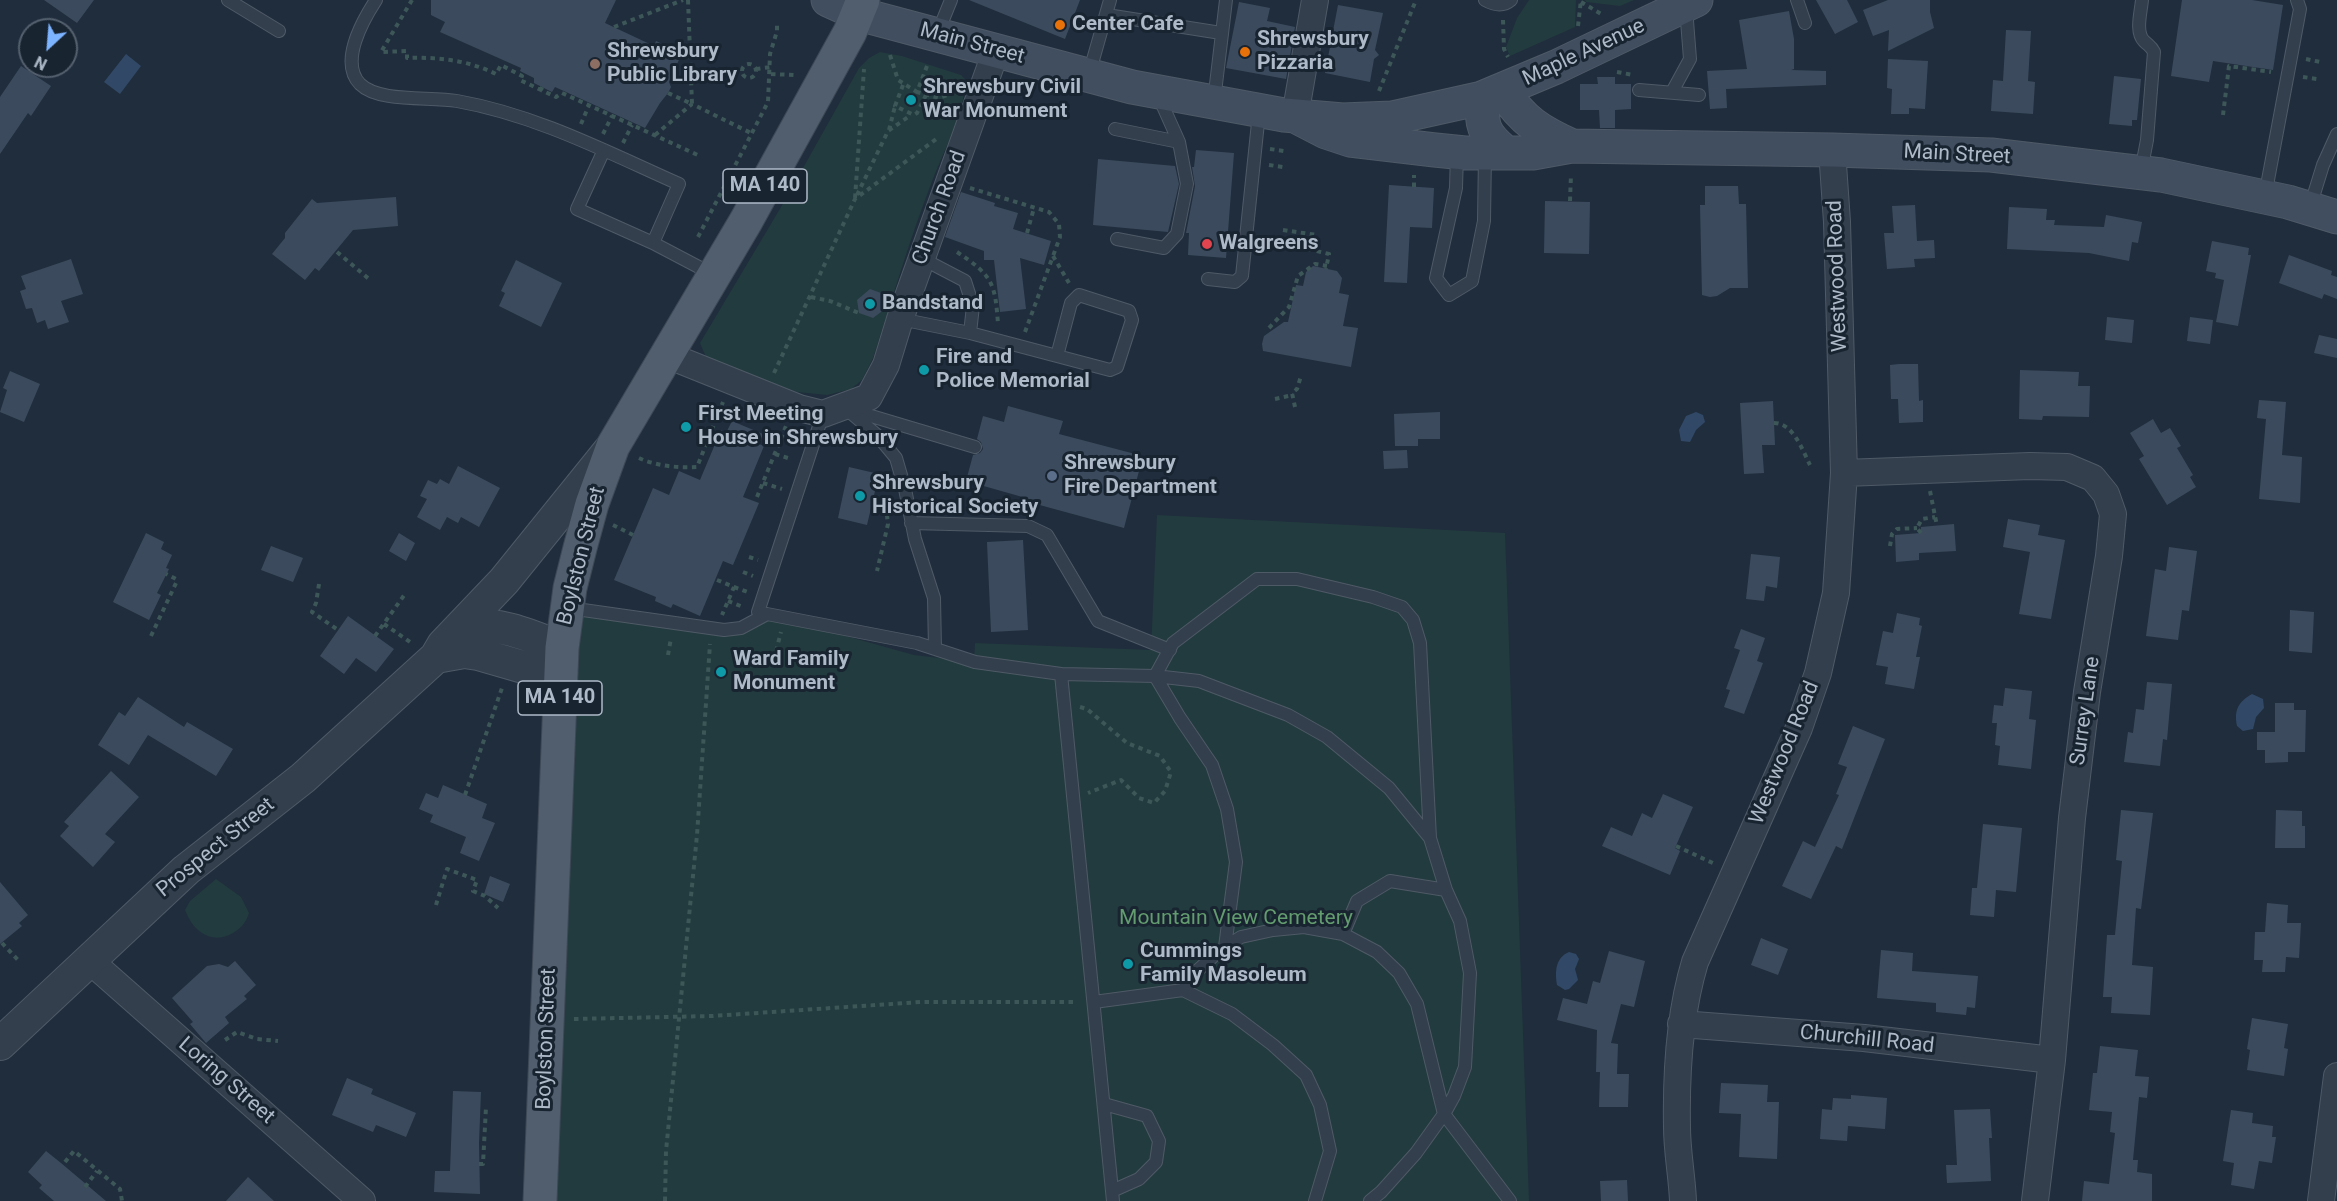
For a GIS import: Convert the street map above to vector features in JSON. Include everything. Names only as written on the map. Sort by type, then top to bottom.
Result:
[{"type":"main road","name":"Main Street","points":[[828,0],[861,7],[937,35],[1088,75],[1156,91],[1295,116],[1343,120],[1392,118],[1499,83],[1517,111],[1571,160]]},
{"type":"main road","name":"Maple Avenue","points":[[1499,83],[1687,2]]},
{"type":"main road","name":"Boylston Street","points":[[540,1201],[561,663],[573,578],[587,520],[626,452],[667,355],[746,221],[861,7]]},
{"type":"main road","points":[[1482,152],[1490,140],[1482,124],[1499,83]]},
{"type":"main road","name":"Main Street","points":[[1295,116],[1326,132],[1350,140],[1482,152],[1542,152],[1571,160],[1832,150],[1991,155],[2141,172],[2265,198],[2323,213]]},
{"type":"street","points":[[1295,116],[1315,0]]},
{"type":"street","name":"Church Road","points":[[834,411],[869,397],[886,365],[924,250],[996,51]]},
{"type":"street","name":"Westwood Road","points":[[1683,1201],[1677,1128],[1681,1024],[1688,985],[1695,962],[1799,728],[1818,673],[1836,593],[1844,473],[1837,222],[1832,150]]},
{"type":"street","points":[[667,355],[799,408],[834,411]]},
{"type":"street","name":"Prospect Street","points":[[0,1044],[186,870],[303,778],[428,653],[443,645],[465,624],[626,452]]},
{"type":"street","name":"Surrey Lane","points":[[1844,473],[2030,466],[2067,467],[2093,478],[2106,494],[2113,514],[2110,550],[2087,692],[2072,818],[2052,1060],[2036,1201]]},
{"type":"street","points":[[465,624],[490,624],[511,628],[561,663]]},
{"type":"street","points":[[428,653],[464,652],[561,663]]},
{"type":"street","name":"Loring Street","points":[[89,960],[362,1201]]},
{"type":"street","name":"Churchill Road","points":[[1681,1024],[1864,1038],[2052,1060]]},
{"type":"street","points":[[2321,1201],[2337,1076]]},
{"type":"lane","points":[[228,0],[279,31]]},
{"type":"lane","points":[[376,0],[358,30],[351,63],[359,83],[376,94],[457,100],[528,118],[679,184],[652,243]]},
{"type":"lane","points":[[937,35],[951,0]]},
{"type":"lane","points":[[1088,75],[1110,0]]},
{"type":"lane","points":[[1214,102],[1226,0]]},
{"type":"lane","points":[[1485,0],[1507,2]]},
{"type":"lane","points":[[1797,0],[1805,23]]},
{"type":"lane","points":[[2141,172],[2147,140],[2154,52],[2151,45],[2143,40],[2140,32],[2142,0]]},
{"type":"lane","points":[[2265,198],[2300,9],[2297,0]]},
{"type":"lane","points":[[1672,92],[1690,58],[1687,2]]},
{"type":"lane","points":[[1107,15],[1221,33]]},
{"type":"lane","points":[[1639,90],[1699,94]]},
{"type":"lane","points":[[1117,239],[1164,248],[1178,234],[1187,184],[1179,142],[1156,91]]},
{"type":"lane","points":[[1208,279],[1235,282],[1242,276],[1259,110]]},
{"type":"lane","points":[[1115,129],[1179,142]]},
{"type":"lane","points":[[2323,213],[2322,165],[2337,135]]},
{"type":"lane","points":[[604,150],[577,209],[652,243],[714,275]]},
{"type":"lane","points":[[1482,152],[1484,221],[1472,281],[1449,295],[1436,278],[1456,188],[1482,152]]},
{"type":"lane","points":[[924,250],[965,281],[974,306],[970,333]]},
{"type":"lane","points":[[900,319],[970,333],[1057,356],[1110,370],[1117,366],[1132,320],[1129,311],[1078,295],[1071,303],[1057,356]]},
{"type":"lane","points":[[834,411],[975,447]]},
{"type":"lane","points":[[834,411],[877,435],[896,458],[915,539],[934,598],[935,649]]},
{"type":"lane","points":[[834,411],[758,612],[917,643],[975,662],[1061,674],[1155,676],[1199,681],[1288,716],[1327,737],[1389,788],[1430,838]]},
{"type":"lane","points":[[911,523],[1028,526],[1047,535],[1098,621],[1170,650]]},
{"type":"lane","points":[[1155,676],[1173,643],[1257,579],[1297,579],[1373,597],[1402,607],[1413,620],[1420,643],[1430,838],[1446,890],[1460,921],[1470,973],[1465,1067],[1444,1114],[1416,1153],[1370,1201]]},
{"type":"lane","points":[[568,608],[724,630],[741,628],[767,614]]},
{"type":"lane","points":[[1061,674],[1113,1196],[1139,1179],[1156,1162],[1159,1141],[1147,1116],[1104,1104]]},
{"type":"lane","points":[[1155,676],[1212,765],[1227,809],[1236,862],[1225,947]]},
{"type":"lane","points":[[1343,934],[1357,901],[1390,881],[1446,890]]},
{"type":"lane","points":[[1183,990],[1197,971],[1225,947],[1241,937],[1273,930],[1304,927],[1343,934],[1377,952],[1399,973],[1417,1004],[1444,1114],[1510,1201]]},
{"type":"lane","points":[[1094,1002],[1183,990],[1232,1014],[1273,1044],[1306,1075],[1320,1105],[1330,1150],[1315,1201]]},
{"type":"path","points":[[412,0],[381,51],[407,51],[407,58],[428,57],[457,60],[479,65],[496,74],[501,65],[522,76],[520,80],[556,97],[561,93],[700,156]]},
{"type":"path","points":[[614,27],[683,0]]},
{"type":"path","points":[[688,0],[692,104]]},
{"type":"path","points":[[1379,92],[1416,0]]},
{"type":"path","points":[[1578,30],[1581,1],[1606,17]]},
{"type":"path","points":[[1499,83],[1507,2]]},
{"type":"path","points":[[698,237],[768,102],[771,74],[770,54],[777,31],[777,22]]},
{"type":"path","points":[[890,55],[898,80],[903,85],[917,92],[939,98],[947,97],[958,91]]},
{"type":"path","points":[[917,92],[927,66]]},
{"type":"path","points":[[2223,114],[2229,66],[2275,72]]},
{"type":"path","points":[[756,69],[771,67]]},
{"type":"path","points":[[855,199],[864,69]]},
{"type":"path","points":[[771,74],[794,75]]},
{"type":"path","points":[[2298,77],[2317,79]]},
{"type":"path","points":[[771,380],[888,131],[903,85]]},
{"type":"path","points":[[668,93],[753,134]]},
{"type":"path","points":[[888,131],[917,113],[926,95]]},
{"type":"path","points":[[655,135],[692,104]]},
{"type":"path","points":[[579,127],[589,105]]},
{"type":"path","points":[[895,106],[911,115]]},
{"type":"path","points":[[602,137],[612,116]]},
{"type":"path","points":[[622,146],[632,124]]},
{"type":"path","points":[[855,199],[944,134]]},
{"type":"path","points":[[1570,201],[1571,160]]},
{"type":"path","points":[[950,180],[1049,212],[1059,224],[1060,237],[1026,332],[1017,329]]},
{"type":"path","points":[[1028,233],[1034,208]]},
{"type":"path","points":[[1283,230],[1317,235]]},
{"type":"path","points":[[1269,328],[1289,307],[1298,276],[1315,264],[1326,267],[1329,254],[1308,249]]},
{"type":"path","points":[[337,252],[369,279]]},
{"type":"path","points":[[957,252],[976,265],[993,284],[998,324],[1007,327]]},
{"type":"path","points":[[1053,256],[1076,298]]},
{"type":"path","points":[[811,297],[816,300],[830,301],[859,314]]},
{"type":"path","points":[[1295,407],[1293,395],[1301,376]]},
{"type":"path","points":[[1275,399],[1293,395]]},
{"type":"path","points":[[626,452],[648,462],[697,466],[724,398]]},
{"type":"path","points":[[757,497],[788,423]]},
{"type":"path","points":[[1774,423],[1782,423],[1790,429],[1810,465]]},
{"type":"path","points":[[874,497],[885,499],[888,524],[877,571]]},
{"type":"path","points":[[1917,528],[1922,519],[1936,521]]},
{"type":"path","points":[[613,525],[633,535]]},
{"type":"path","points":[[1917,528],[1921,533]]},
{"type":"path","points":[[1890,546],[1892,534],[1897,529],[1917,528]]},
{"type":"path","points":[[151,636],[176,583],[176,579],[166,574]]},
{"type":"path","points":[[717,580],[734,586],[721,619]]},
{"type":"path","points":[[319,584],[312,612],[338,630]]},
{"type":"path","points":[[375,636],[405,594]]},
{"type":"path","points":[[384,624],[428,653]]},
{"type":"path","points":[[665,1201],[666,1151],[697,835],[711,628]]},
{"type":"path","points":[[465,795],[505,679]]},
{"type":"path","points":[[1064,704],[1087,709],[1127,743],[1160,756],[1171,772],[1165,791],[1154,803],[1139,798],[1121,780],[1074,799]]},
{"type":"path","points":[[1676,846],[1734,873]]},
{"type":"path","points":[[436,905],[447,870],[477,880],[473,891],[485,896],[498,908]]},
{"type":"path","points":[[2,943],[19,961]]},
{"type":"path","points":[[570,1018],[679,1017],[921,1002],[1094,1002]]},
{"type":"path","points":[[225,1040],[237,1032],[257,1039],[278,1041]]},
{"type":"path","points":[[479,1164],[483,1164],[486,1107]]},
{"type":"path","points":[[65,1162],[74,1151],[120,1189],[122,1201]]},
{"type":"path","points":[[85,1187],[98,1171]]},
{"type":"green space","points":[[1529,0],[1576,0],[1575,27],[1510,56],[1506,47],[1517,18]]},
{"type":"green space","points":[[1585,0],[1634,0],[1620,6],[1586,2]]},
{"type":"green space","points":[[880,52],[902,56],[961,75],[966,80],[957,120],[915,227],[873,358],[862,380],[851,389],[827,395],[797,392],[724,366],[706,357],[700,343],[784,202],[859,68],[869,58]]},
{"type":"green space","name":"Mountain View Cemetery","points":[[1157,515],[1505,533],[1529,1201],[540,1201],[568,608],[724,630],[767,614],[914,655],[974,662],[975,643],[1151,650]]},
{"type":"green space","points":[[216,879],[241,897],[249,913],[242,926],[236,931],[216,938],[199,931],[185,910],[190,901]]},
{"type":"water","points":[[126,54],[141,66],[120,94],[104,82]]},
{"type":"water","points":[[1696,412],[1703,415],[1705,422],[1696,430],[1690,442],[1681,441],[1679,430],[1686,416]]},
{"type":"water","points":[[2252,694],[2263,699],[2264,708],[2256,717],[2253,729],[2243,731],[2237,726],[2236,715],[2240,703]]},
{"type":"water","points":[[1569,952],[1576,954],[1579,959],[1575,969],[1578,980],[1565,990],[1557,985],[1556,970],[1561,958]]},
{"type":"building","points":[[44,0],[94,0],[78,22],[78,18],[70,18]]},
{"type":"building","name":"Shrewsbury Public Library","points":[[431,0],[616,0],[605,23],[654,46],[656,41],[682,53],[669,82],[671,87],[645,128],[555,87],[552,92],[534,83],[534,78],[520,71],[521,68],[440,32],[445,22],[431,15]]},
{"type":"building","points":[[969,0],[1080,0],[1065,39]]},
{"type":"building","points":[[1816,0],[1847,0],[1858,22],[1835,34]]},
{"type":"building","points":[[1888,0],[1930,0],[1934,28],[1888,51],[1889,30],[1873,36],[1863,10]]},
{"type":"building","points":[[2182,0],[2252,0],[2283,5],[2273,70],[2213,61],[2209,82],[2171,76]]},
{"type":"building","points":[[1239,2],[1270,8],[1267,21],[1295,27],[1286,79],[1226,68]]},
{"type":"building","points":[[1338,5],[1383,13],[1375,50],[1379,55],[1374,59],[1370,82],[1325,73]]},
{"type":"building","points":[[1789,11],[1794,39],[1794,69],[1791,70],[1826,71],[1826,85],[1726,89],[1727,108],[1710,109],[1707,71],[1747,69],[1739,20]]},
{"type":"building","points":[[2006,30],[2031,31],[2028,81],[2035,82],[2033,114],[1991,111],[1993,80],[2003,81]]},
{"type":"building","points":[[1888,59],[1928,61],[1925,109],[1909,108],[1909,114],[1891,114],[1892,89],[1887,88]]},
{"type":"building","points":[[18,70],[18,78],[39,78],[51,86],[31,116],[28,113],[0,154],[0,97]]},
{"type":"building","points":[[2114,76],[2141,79],[2137,120],[2132,120],[2132,126],[2109,124]]},
{"type":"building","points":[[1597,77],[1615,77],[1615,84],[1631,84],[1631,109],[1615,110],[1615,128],[1600,128],[1599,110],[1580,110],[1580,84],[1598,84]]},
{"type":"building","name":"Walgreens","points":[[1196,150],[1234,153],[1226,258],[1188,255],[1189,233],[1186,233],[1195,186],[1192,167],[1194,167]]},
{"type":"building","points":[[1098,159],[1175,166],[1179,184],[1168,232],[1093,225]]},
{"type":"building","points":[[1389,185],[1434,188],[1432,228],[1410,227],[1407,283],[1384,282]]},
{"type":"building","points":[[1705,186],[1738,186],[1739,204],[1746,204],[1748,288],[1730,288],[1717,296],[1710,297],[1702,295],[1700,205],[1705,205]]},
{"type":"building","points":[[961,192],[1018,213],[1013,229],[1051,241],[1044,265],[1020,258],[1026,309],[1000,312],[994,260],[984,260],[984,251],[945,237]]},
{"type":"building","points":[[396,197],[398,226],[353,230],[319,271],[315,268],[305,280],[272,254],[285,238],[285,233],[312,199],[317,203]]},
{"type":"building","points":[[1545,201],[1590,202],[1589,254],[1544,253]]},
{"type":"building","points":[[1915,205],[1917,241],[1934,240],[1935,258],[1914,259],[1915,267],[1887,269],[1884,233],[1894,233],[1892,206]]},
{"type":"building","points":[[2009,207],[2047,209],[2046,220],[2055,220],[2054,225],[2104,227],[2106,215],[2142,222],[2138,243],[2132,242],[2129,261],[2089,253],[2007,249]]},
{"type":"building","points":[[2212,241],[2249,248],[2248,255],[2251,255],[2238,326],[2216,322],[2224,280],[2215,278],[2216,273],[2206,271]]},
{"type":"building","points":[[2289,255],[2332,271],[2331,275],[2337,277],[2337,299],[2324,294],[2322,299],[2279,283]]},
{"type":"building","points":[[71,259],[83,294],[61,301],[69,322],[48,329],[45,320],[37,323],[32,308],[26,309],[20,291],[26,289],[21,276]]},
{"type":"building","points":[[516,260],[562,283],[541,327],[499,306],[505,293],[501,291]]},
{"type":"building","points":[[1313,266],[1337,271],[1342,278],[1339,293],[1349,295],[1343,326],[1358,328],[1351,367],[1263,351],[1264,336],[1284,322],[1288,322],[1296,285],[1303,286],[1306,272]]},
{"type":"building","name":"Bandstand","points":[[870,289],[881,293],[885,309],[873,318],[859,313],[857,300]]},
{"type":"building","points":[[2107,317],[2134,320],[2132,343],[2105,340]]},
{"type":"building","points":[[2190,317],[2213,320],[2210,344],[2187,341]]},
{"type":"building","points":[[2319,335],[2337,339],[2337,358],[2314,353]]},
{"type":"building","points":[[1918,364],[1919,401],[1923,400],[1923,422],[1899,423],[1898,399],[1891,399],[1890,365]]},
{"type":"building","points":[[2020,370],[2079,372],[2078,386],[2090,386],[2089,417],[2043,416],[2042,420],[2019,419]]},
{"type":"building","points":[[10,371],[40,384],[24,422],[0,412],[7,390],[3,388]]},
{"type":"building","points":[[2259,400],[2286,402],[2282,455],[2302,457],[2300,503],[2259,499],[2266,419],[2257,418]]},
{"type":"building","points":[[1773,401],[1775,445],[1762,445],[1764,473],[1744,474],[1740,403]]},
{"type":"building","name":"Shrewsbury Fire Department","points":[[1008,406],[1063,421],[1059,434],[1139,455],[1135,470],[1139,471],[1124,528],[1025,501],[1026,498],[966,481],[973,455],[980,453],[983,449],[981,442],[977,439],[983,416],[1004,422]]},
{"type":"building","points":[[1440,412],[1440,439],[1418,439],[1418,446],[1395,446],[1394,414]]},
{"type":"building","points":[[2153,419],[2161,433],[2170,428],[2181,446],[2177,448],[2193,475],[2190,477],[2196,487],[2167,505],[2139,459],[2144,456],[2130,433]]},
{"type":"building","points":[[732,421],[763,434],[759,444],[764,446],[743,497],[759,503],[733,565],[723,561],[700,616],[673,604],[671,608],[655,601],[656,597],[614,580],[653,488],[669,495],[679,471],[700,480],[721,430],[726,433]]},
{"type":"building","points":[[1407,450],[1408,468],[1384,469],[1383,451]]},
{"type":"building","points":[[458,466],[500,488],[479,527],[461,517],[458,523],[447,517],[440,530],[417,517],[427,499],[420,496],[428,480],[437,484],[440,479],[449,484]]},
{"type":"building","points":[[849,467],[879,474],[867,525],[838,518]]},
{"type":"building","points":[[2008,519],[2040,525],[2038,535],[2065,540],[2051,619],[2019,614],[2030,552],[2003,547]]},
{"type":"building","points":[[1954,524],[1956,551],[1919,553],[1919,560],[1896,562],[1895,535],[1921,533],[1921,527]]},
{"type":"building","points":[[146,533],[164,542],[161,549],[172,555],[166,568],[169,569],[157,593],[161,595],[149,620],[113,602]]},
{"type":"building","points":[[399,533],[415,543],[406,561],[389,551]]},
{"type":"building","points":[[1023,540],[1028,630],[991,632],[987,542]]},
{"type":"building","points":[[271,546],[303,558],[293,582],[261,570]]},
{"type":"building","points":[[2169,547],[2197,551],[2189,611],[2182,610],[2178,640],[2146,636],[2155,569],[2166,571]]},
{"type":"building","points":[[1751,554],[1780,557],[1777,588],[1766,586],[1764,601],[1746,599]]},
{"type":"building","points":[[2290,610],[2314,612],[2312,653],[2289,651]]},
{"type":"building","points":[[1897,613],[1920,618],[1919,625],[1922,626],[1916,657],[1920,657],[1914,689],[1885,684],[1888,667],[1876,665],[1883,631],[1893,633]]},
{"type":"building","points":[[348,616],[394,649],[376,672],[356,658],[344,674],[320,656]]},
{"type":"building","points":[[1741,629],[1765,638],[1757,661],[1763,663],[1744,714],[1724,707],[1730,690],[1726,689],[1740,650],[1734,648]]},
{"type":"building","points":[[2147,682],[2172,684],[2167,740],[2163,739],[2160,766],[2124,762],[2128,732],[2133,733],[2136,709],[2144,710]]},
{"type":"building","points":[[2005,688],[2032,691],[2029,719],[2036,720],[2031,769],[1998,765],[2000,746],[1995,745],[1997,723],[1992,723],[1994,705],[2003,706]]},
{"type":"building","points":[[138,697],[184,727],[187,722],[233,749],[216,776],[148,735],[129,765],[98,745],[119,712],[125,716]]},
{"type":"building","points":[[2275,703],[2294,703],[2294,710],[2306,710],[2305,752],[2288,752],[2288,762],[2265,763],[2265,750],[2257,750],[2257,732],[2275,732]]},
{"type":"building","points":[[1853,726],[1885,739],[1842,849],[1836,846],[1811,899],[1782,886],[1803,841],[1815,847],[1839,795],[1836,794],[1847,767],[1838,764]]},
{"type":"building","points":[[111,771],[139,797],[105,834],[115,842],[93,867],[60,836],[69,826],[64,822]]},
{"type":"building","points":[[443,785],[487,804],[482,818],[495,823],[479,861],[460,853],[466,837],[430,822],[433,815],[419,809],[426,793],[438,798]]},
{"type":"building","points":[[1663,794],[1693,807],[1675,848],[1680,851],[1670,875],[1602,846],[1611,827],[1632,836],[1642,813],[1652,818]]},
{"type":"building","points":[[2121,810],[2153,813],[2141,909],[2136,908],[2132,965],[2153,967],[2150,1015],[2111,1013],[2112,997],[2103,997],[2107,935],[2115,935],[2122,861],[2116,860]]},
{"type":"building","points":[[2276,810],[2302,811],[2305,848],[2275,848]]},
{"type":"building","points":[[1983,824],[2022,828],[2016,892],[1996,890],[1994,917],[1970,915],[1972,888],[1977,888]]},
{"type":"building","points":[[490,876],[510,884],[503,902],[484,894]]},
{"type":"building","points":[[0,882],[28,915],[19,923],[22,926],[0,944]]},
{"type":"building","points":[[2267,903],[2288,905],[2287,923],[2301,923],[2299,958],[2286,957],[2285,972],[2262,972],[2263,960],[2254,960],[2255,932],[2265,932]]},
{"type":"building","points":[[1761,938],[1788,949],[1778,975],[1751,965]]},
{"type":"building","points":[[1881,950],[1913,953],[1912,971],[1978,976],[1975,1008],[1967,1007],[1966,1015],[1936,1012],[1936,1003],[1877,998]]},
{"type":"building","points":[[1609,951],[1645,961],[1634,1007],[1621,1004],[1611,1043],[1618,1044],[1617,1074],[1629,1074],[1628,1107],[1599,1107],[1600,1072],[1596,1072],[1597,1030],[1557,1020],[1563,998],[1587,1004],[1593,981],[1600,983]]},
{"type":"building","points":[[235,961],[256,985],[244,996],[247,999],[225,1017],[229,1023],[206,1043],[190,1024],[193,1022],[172,998],[207,966],[219,964],[228,967]]},
{"type":"building","points":[[2252,1018],[2288,1024],[2284,1048],[2288,1049],[2284,1076],[2247,1070],[2250,1050],[2247,1049]]},
{"type":"building","points":[[2100,1046],[2138,1050],[2135,1076],[2149,1077],[2147,1098],[2139,1097],[2133,1160],[2138,1160],[2137,1172],[2152,1174],[2152,1201],[2082,1201],[2084,1181],[2109,1184],[2115,1133],[2110,1132],[2112,1112],[2089,1110],[2093,1073],[2097,1073]]},
{"type":"building","points":[[347,1078],[373,1089],[371,1094],[416,1113],[406,1137],[376,1125],[373,1132],[332,1115]]},
{"type":"building","points":[[1721,1083],[1768,1085],[1767,1102],[1779,1102],[1777,1159],[1739,1157],[1741,1114],[1719,1113]]},
{"type":"building","points":[[453,1091],[481,1092],[480,1194],[434,1192],[435,1171],[450,1171]]},
{"type":"building","points":[[1851,1095],[1887,1098],[1885,1129],[1848,1126],[1847,1141],[1820,1139],[1822,1109],[1832,1110],[1833,1098],[1851,1099]]},
{"type":"building","points":[[1990,1109],[1991,1181],[1947,1183],[1946,1165],[1957,1165],[1954,1110]]},
{"type":"building","points":[[2231,1110],[2253,1113],[2252,1123],[2273,1126],[2272,1137],[2276,1137],[2272,1163],[2259,1161],[2254,1189],[2231,1185],[2234,1163],[2223,1161]]},
{"type":"building","points":[[46,1151],[106,1201],[54,1201],[39,1188],[42,1185],[28,1172]]},
{"type":"building","points":[[248,1177],[274,1201],[226,1201]]},
{"type":"building","points":[[1627,1180],[1628,1201],[1601,1201],[1600,1181]]},
{"type":"place","name":"Center Cafe","points":[[1060,25]]},
{"type":"place","name":"Shrewsbury Pizzaria","points":[[1245,52]]},
{"type":"place","name":"Shrewsbury Public Library","points":[[595,64]]},
{"type":"place","name":"Shrewsbury Civil War Monument","points":[[911,100]]},
{"type":"place","name":"Walgreens","points":[[1207,244]]},
{"type":"place","name":"Bandstand","points":[[870,304]]},
{"type":"place","name":"Fire and Police Memorial","points":[[924,370]]},
{"type":"place","name":"First Meeting House in Shrewsbury","points":[[686,427]]},
{"type":"place","name":"Shrewsbury Fire Department","points":[[1052,476]]},
{"type":"place","name":"Shrewsbury Historical Society","points":[[860,496]]},
{"type":"place","name":"Ward Family Monument","points":[[721,672]]},
{"type":"place","name":"Cummings Family Masoleum","points":[[1128,964]]}]
